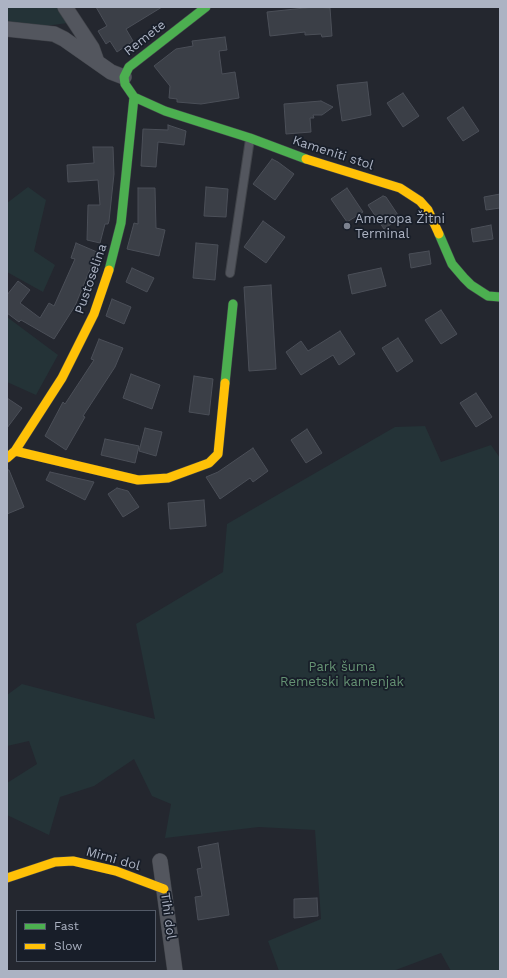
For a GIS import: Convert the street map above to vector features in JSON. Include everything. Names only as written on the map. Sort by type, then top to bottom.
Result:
[{"type":"street","points":[[65,7],[92,48],[97,62]]},
{"type":"street","name":"Remete","points":[[124,77],[129,67],[206,7]]},
{"type":"street","points":[[7,29],[54,34],[111,72],[124,77],[125,84],[134,97]]},
{"type":"street","name":"Kameniti stol","points":[[134,97],[165,111],[250,138],[307,159],[400,188],[412,195],[428,210],[452,264],[464,278],[481,292],[499,299]]},
{"type":"street","name":"Pustoselina","points":[[7,458],[16,451],[62,378],[94,314],[108,274],[121,223],[134,97]]},
{"type":"street","points":[[16,451],[138,480],[168,478],[209,463],[218,454],[233,304]]},
{"type":"street","name":"Mirni dol","points":[[7,878],[55,862],[73,861],[116,871],[164,889]]},
{"type":"street","name":"Tihi dol","points":[[160,861],[175,971]]},
{"type":"lane","points":[[230,273],[250,138]]},
{"type":"green space","points":[[7,7],[58,7],[68,23],[37,27],[7,24]]},
{"type":"green space","points":[[28,187],[46,200],[34,251],[55,265],[43,292],[7,272],[7,203]]},
{"type":"green space","points":[[7,317],[58,355],[36,395],[7,382]]},
{"type":"green space","name":"Park šuma Remetski kamenjak","points":[[425,426],[441,462],[491,445],[500,458],[500,971],[451,971],[441,953],[393,971],[279,971],[268,941],[321,919],[315,830],[259,827],[165,838],[171,804],[152,796],[134,759],[94,786],[60,797],[49,835],[7,815],[7,783],[37,764],[29,741],[7,746],[7,695],[22,684],[155,719],[136,624],[223,572],[227,524],[395,427]]},
{"type":"building","points":[[96,7],[162,7],[126,29],[133,41],[117,52],[110,41],[106,44],[98,31],[107,26]]},
{"type":"building","points":[[314,7],[330,8],[332,36],[322,37],[321,34],[305,35],[305,32],[270,36],[267,12]]},
{"type":"building","points":[[225,37],[227,50],[219,51],[222,74],[235,72],[239,98],[201,104],[177,102],[177,99],[169,98],[170,86],[154,66],[176,49],[193,46],[192,41]]},
{"type":"building","points":[[367,82],[371,115],[342,121],[337,85]]},
{"type":"building","points":[[403,93],[419,116],[403,127],[387,103]]},
{"type":"building","points":[[321,101],[333,107],[322,115],[313,115],[314,118],[310,118],[311,132],[286,134],[284,104]]},
{"type":"building","points":[[463,107],[479,131],[463,141],[447,118]]},
{"type":"building","points":[[168,125],[186,131],[184,145],[158,142],[156,167],[141,166],[143,129],[168,130]]},
{"type":"building","points":[[93,147],[113,147],[114,174],[109,221],[108,224],[105,224],[100,243],[87,240],[88,205],[100,205],[98,180],[68,182],[67,165],[94,163]]},
{"type":"building","points":[[272,159],[294,174],[275,200],[253,184]]},
{"type":"building","points":[[206,187],[228,189],[226,217],[204,216]]},
{"type":"building","points":[[138,188],[155,188],[156,228],[165,230],[159,256],[127,249],[134,223],[138,224]]},
{"type":"building","points":[[347,188],[363,212],[347,222],[331,199]]},
{"type":"building","points":[[500,194],[500,208],[486,210],[484,197]]},
{"type":"building","points":[[383,196],[386,197],[400,218],[384,229],[368,205]]},
{"type":"building","points":[[263,221],[285,237],[266,263],[244,247]]},
{"type":"building","points":[[491,225],[493,239],[473,242],[471,229]]},
{"type":"building","points":[[76,243],[97,252],[75,306],[54,339],[21,320],[19,322],[7,313],[7,295],[18,281],[30,290],[20,303],[40,318],[49,303],[54,306],[75,259],[71,258]]},
{"type":"building","points":[[196,243],[218,245],[215,280],[193,278]]},
{"type":"building","points":[[429,251],[431,264],[411,268],[409,254]]},
{"type":"building","points":[[132,268],[154,278],[147,292],[126,282]]},
{"type":"building","points":[[381,268],[386,286],[352,294],[348,275]]},
{"type":"building","points":[[271,285],[276,369],[249,371],[244,287]]},
{"type":"building","points":[[112,299],[131,307],[124,324],[106,316]]},
{"type":"building","points":[[441,310],[457,334],[441,344],[425,320]]},
{"type":"building","points":[[340,331],[355,354],[339,365],[333,355],[301,375],[286,352],[301,341],[308,351]]},
{"type":"building","points":[[398,338],[413,361],[397,372],[382,348]]},
{"type":"building","points":[[99,339],[123,348],[115,367],[83,416],[85,417],[66,450],[45,436],[63,402],[65,404],[94,360],[91,359]]},
{"type":"building","points":[[131,374],[160,385],[152,409],[123,398]]},
{"type":"building","points":[[194,376],[213,379],[209,415],[189,412]]},
{"type":"building","points":[[476,393],[492,417],[476,427],[460,403]]},
{"type":"building","points":[[7,398],[22,408],[7,428]]},
{"type":"building","points":[[145,428],[162,432],[156,456],[139,451]]},
{"type":"building","points":[[307,429],[322,453],[306,463],[291,440]]},
{"type":"building","points":[[105,439],[139,446],[135,463],[101,455]]},
{"type":"building","points":[[253,448],[268,471],[253,482],[250,478],[220,499],[206,477],[218,472]]},
{"type":"building","points":[[7,470],[9,470],[24,507],[7,514]]},
{"type":"building","points":[[50,472],[94,482],[85,500],[46,480]]},
{"type":"building","points":[[117,488],[128,491],[139,507],[123,517],[108,494]]},
{"type":"building","points":[[204,500],[206,526],[170,529],[168,503]]},
{"type":"building","points":[[218,843],[229,915],[198,920],[195,897],[202,896],[197,869],[202,868],[198,847]]},
{"type":"building","points":[[317,898],[318,916],[294,918],[294,899]]},
{"type":"traffic: fast","points":[[206,7],[129,67],[124,77],[125,84],[134,97],[165,111],[250,138],[306,159]]},
{"type":"traffic: fast","points":[[109,270],[121,223],[134,97]]},
{"type":"traffic: fast","points":[[439,234],[452,264],[464,278],[471,285],[488,296],[500,297]]},
{"type":"traffic: fast","points":[[225,383],[233,304]]},
{"type":"traffic: slow","points":[[306,159],[400,188],[420,201],[428,210],[439,234]]},
{"type":"traffic: slow","points":[[7,458],[15,451],[62,378],[94,314],[109,270]]},
{"type":"traffic: slow","points":[[15,451],[138,480],[168,478],[209,463],[218,454],[225,383]]},
{"type":"traffic: slow","points":[[7,878],[55,862],[73,861],[116,871],[164,889]]},
{"type":"place","name":"Ameropa Žitni Terminal","points":[[347,226]]}]
